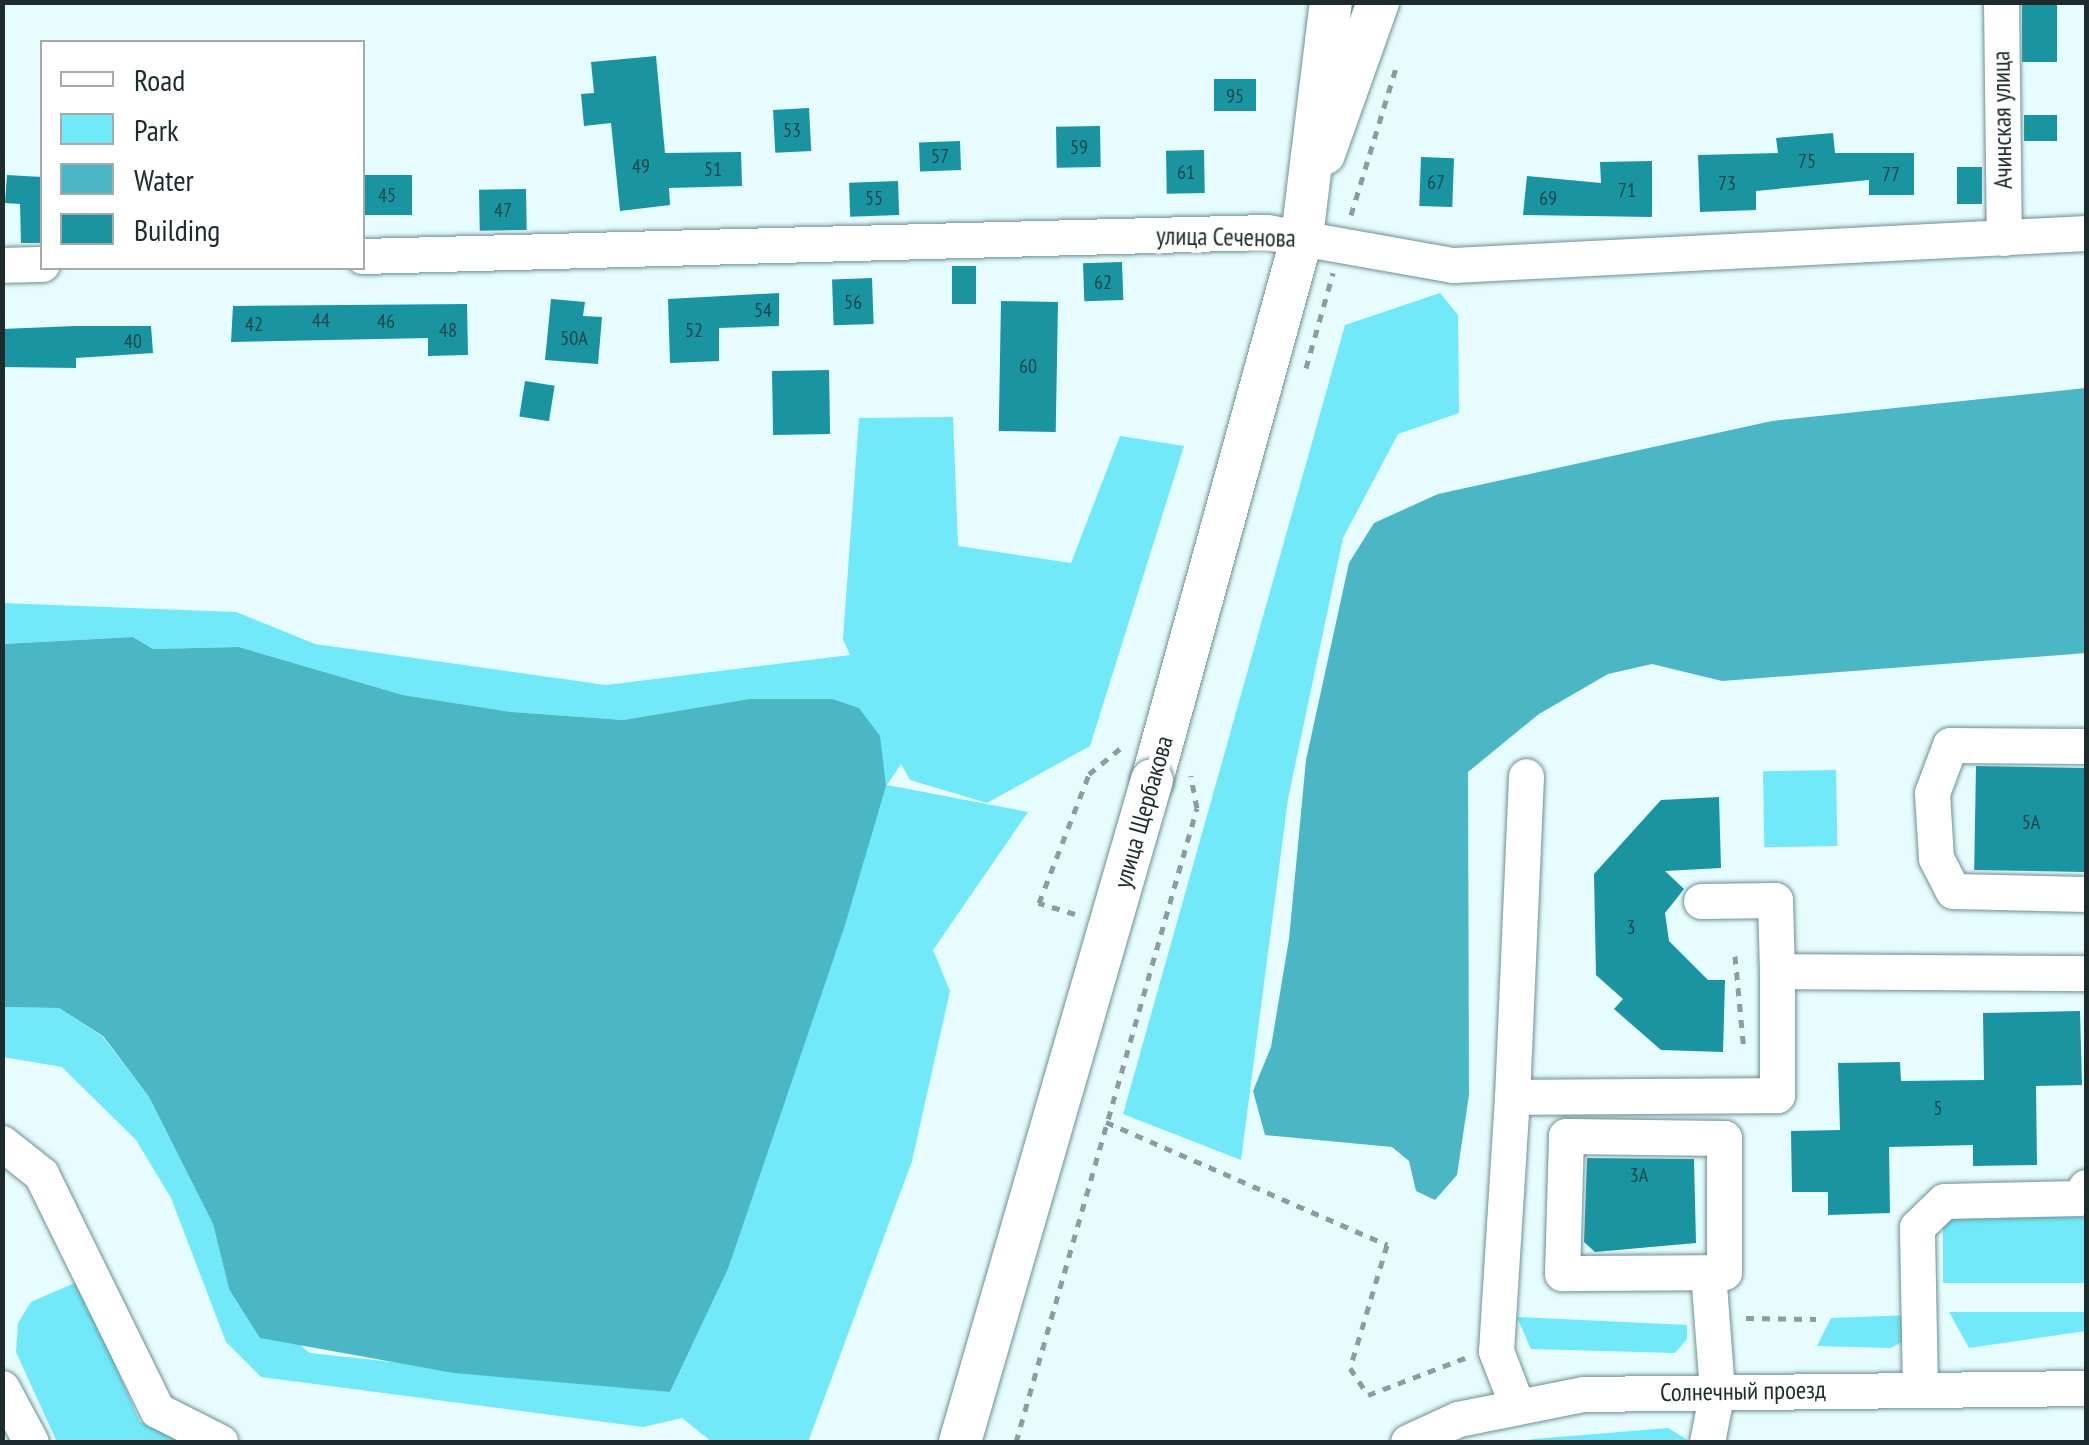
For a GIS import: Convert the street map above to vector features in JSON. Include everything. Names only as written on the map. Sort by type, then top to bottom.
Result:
[{"type":"main road","name":"улица Щербакова","points":[[960,1442],[1151,779],[1322,240],[1314,178],[1317,73],[1330,2]]},
{"type":"main road","name":"улица Щербакова","points":[[1314,178],[1378,2]]},
{"type":"street","name":"Ачинская улица","points":[[2000,2],[2004,238]]},
{"type":"street","name":"улица Сеченова","points":[[365,256],[1322,240],[1453,266],[2086,233]]},
{"type":"street","points":[[2,265],[40,264]]},
{"type":"street","points":[[2086,746],[1950,745],[1932,793],[1936,858],[1954,891],[2086,894]]},
{"type":"street","points":[[1516,1403],[1496,1351],[1526,776]]},
{"type":"street","points":[[1512,1097],[1777,1095],[1774,900],[1701,902]]},
{"type":"street","points":[[1777,972],[2086,972]]},
{"type":"street","points":[[1566,1136],[1724,1138],[1724,1272],[1708,1272],[1562,1273],[1566,1136]]},
{"type":"street","points":[[2,1143],[41,1174],[157,1410],[220,1442]]},
{"type":"street","points":[[1920,1389],[1917,1228],[1944,1202],[2079,1198],[2086,1187]]},
{"type":"street","points":[[1706,1442],[1717,1391],[1708,1272]]},
{"type":"street","points":[[2,1388],[31,1442]]},
{"type":"street","name":"Солнечный проезд","points":[[1408,1442],[1516,1403],[1717,1391],[2086,1388]]},
{"type":"path","points":[[1304,375],[1322,240],[1398,58]]},
{"type":"path","points":[[1091,919],[1039,903],[1089,774],[1124,746],[1130,727]]},
{"type":"path","points":[[1016,1442],[1197,808],[1190,770],[1151,779],[1124,746]]},
{"type":"path","points":[[1142,935],[1159,940]]},
{"type":"path","points":[[1735,956],[1745,1095]]},
{"type":"path","points":[[1106,1122],[1387,1245],[1350,1368],[1368,1395],[1429,1366],[1496,1351]]},
{"type":"green space","points":[[1440,293],[1458,315],[1459,413],[1398,434],[1343,538],[1288,799],[1241,1160],[1123,1114],[1345,325]]},
{"type":"green space","points":[[953,417],[958,546],[1071,563],[1120,436],[1184,446],[1090,746],[987,803],[910,780],[901,764],[887,785],[1028,812],[933,950],[950,991],[912,1161],[808,1442],[712,1442],[682,1418],[643,1427],[261,1377],[226,1342],[171,1198],[136,1140],[62,1067],[3,1057],[3,1007],[59,1008],[102,1036],[149,1097],[213,1224],[229,1289],[310,1353],[670,1392],[728,1269],[886,786],[749,699],[623,720],[512,712],[403,695],[239,647],[153,649],[133,637],[3,644],[2,603],[236,612],[315,644],[606,685],[850,655],[843,639],[859,418]]},
{"type":"green space","points":[[1836,770],[1837,846],[1764,847],[1763,771]]},
{"type":"green space","points":[[1943,1217],[2086,1217],[2086,1283],[1943,1283]]},
{"type":"green space","points":[[79,1281],[140,1422],[198,1442],[57,1442],[16,1352],[18,1323],[31,1302]]},
{"type":"green space","points":[[1949,1312],[2086,1312],[2086,1331],[1969,1348]]},
{"type":"green space","points":[[1910,1315],[1904,1341],[1890,1348],[1817,1346],[1831,1318]]},
{"type":"green space","points":[[1517,1317],[1687,1325],[1687,1339],[1675,1353],[1531,1349]]},
{"type":"green space","points":[[1668,1428],[1691,1442],[1517,1442],[1534,1439]]},
{"type":"water","points":[[2086,388],[2086,653],[1722,681],[1652,664],[1608,674],[1539,714],[1468,772],[1469,1095],[1457,1175],[1435,1200],[1416,1191],[1409,1161],[1392,1147],[1265,1135],[1253,1091],[1271,1047],[1289,939],[1306,760],[1349,563],[1374,523],[1438,494],[1772,421]]},
{"type":"water","points":[[133,637],[153,649],[239,647],[403,695],[512,712],[623,720],[749,699],[832,699],[859,708],[880,736],[886,786],[845,925],[728,1269],[670,1392],[454,1373],[260,1338],[229,1289],[213,1224],[149,1097],[103,1036],[59,1008],[3,1007],[3,644]]},
{"type":"building","points":[[2022,2],[2057,2],[2057,62],[2022,62]]},
{"type":"building","points":[[656,56],[665,153],[741,152],[742,186],[669,188],[670,205],[620,211],[611,123],[584,126],[581,94],[594,93],[591,62]]},
{"type":"building","points":[[1214,79],[1256,79],[1256,111],[1214,111]]},
{"type":"building","points":[[809,108],[811,151],[775,153],[773,110]]},
{"type":"building","points":[[2024,115],[2057,115],[2057,141],[2024,141]]},
{"type":"building","points":[[1100,126],[1101,167],[1057,168],[1056,127]]},
{"type":"building","points":[[1833,133],[1835,153],[1914,153],[1914,195],[1869,195],[1869,180],[1756,191],[1756,210],[1700,212],[1698,155],[1778,153],[1776,138]]},
{"type":"building","points":[[960,141],[961,170],[920,171],[919,142]]},
{"type":"building","points":[[1204,150],[1205,193],[1167,194],[1166,151]]},
{"type":"building","points":[[1421,157],[1454,158],[1452,207],[1419,206]]},
{"type":"building","points":[[1652,161],[1652,217],[1523,215],[1527,176],[1601,183],[1600,162]]},
{"type":"building","points":[[1957,167],[1982,167],[1982,204],[1957,204]]},
{"type":"building","points":[[7,175],[40,177],[40,243],[21,243],[20,204],[5,203]]},
{"type":"building","points":[[365,175],[412,175],[412,215],[365,215]]},
{"type":"building","points":[[898,181],[899,215],[850,217],[849,183]]},
{"type":"building","points":[[526,189],[527,230],[480,231],[479,190]]},
{"type":"building","points":[[1122,262],[1123,300],[1084,301],[1083,263]]},
{"type":"building","points":[[952,266],[976,266],[976,304],[952,304]]},
{"type":"building","points":[[872,278],[874,324],[834,325],[832,279]]},
{"type":"building","points":[[779,293],[779,326],[719,328],[719,361],[670,363],[668,299]]},
{"type":"building","points":[[551,299],[585,302],[583,316],[602,317],[598,364],[545,360]]},
{"type":"building","points":[[1001,301],[1058,302],[1056,432],[999,431]]},
{"type":"building","points":[[467,304],[468,355],[428,356],[428,338],[231,342],[233,306]]},
{"type":"building","points":[[151,326],[153,353],[76,358],[76,368],[2,367],[2,329]]},
{"type":"building","points":[[829,370],[830,434],[773,435],[772,371]]},
{"type":"building","points":[[525,381],[555,386],[549,421],[519,417]]},
{"type":"building","points":[[1976,766],[2086,768],[2084,872],[1974,870]]},
{"type":"building","points":[[1719,797],[1721,868],[1665,871],[1684,889],[1665,913],[1669,941],[1708,980],[1725,980],[1723,1052],[1661,1050],[1614,1009],[1623,999],[1596,975],[1594,874],[1661,800]]},
{"type":"building","points":[[2080,1011],[2082,1085],[2036,1086],[2037,1165],[1973,1166],[1973,1145],[1889,1147],[1890,1213],[1828,1215],[1828,1192],[1792,1192],[1791,1131],[1840,1130],[1838,1063],[1900,1062],[1901,1081],[1984,1080],[1983,1013]]},
{"type":"building","points":[[1587,1158],[1694,1159],[1696,1243],[1595,1252],[1584,1242]]}]
